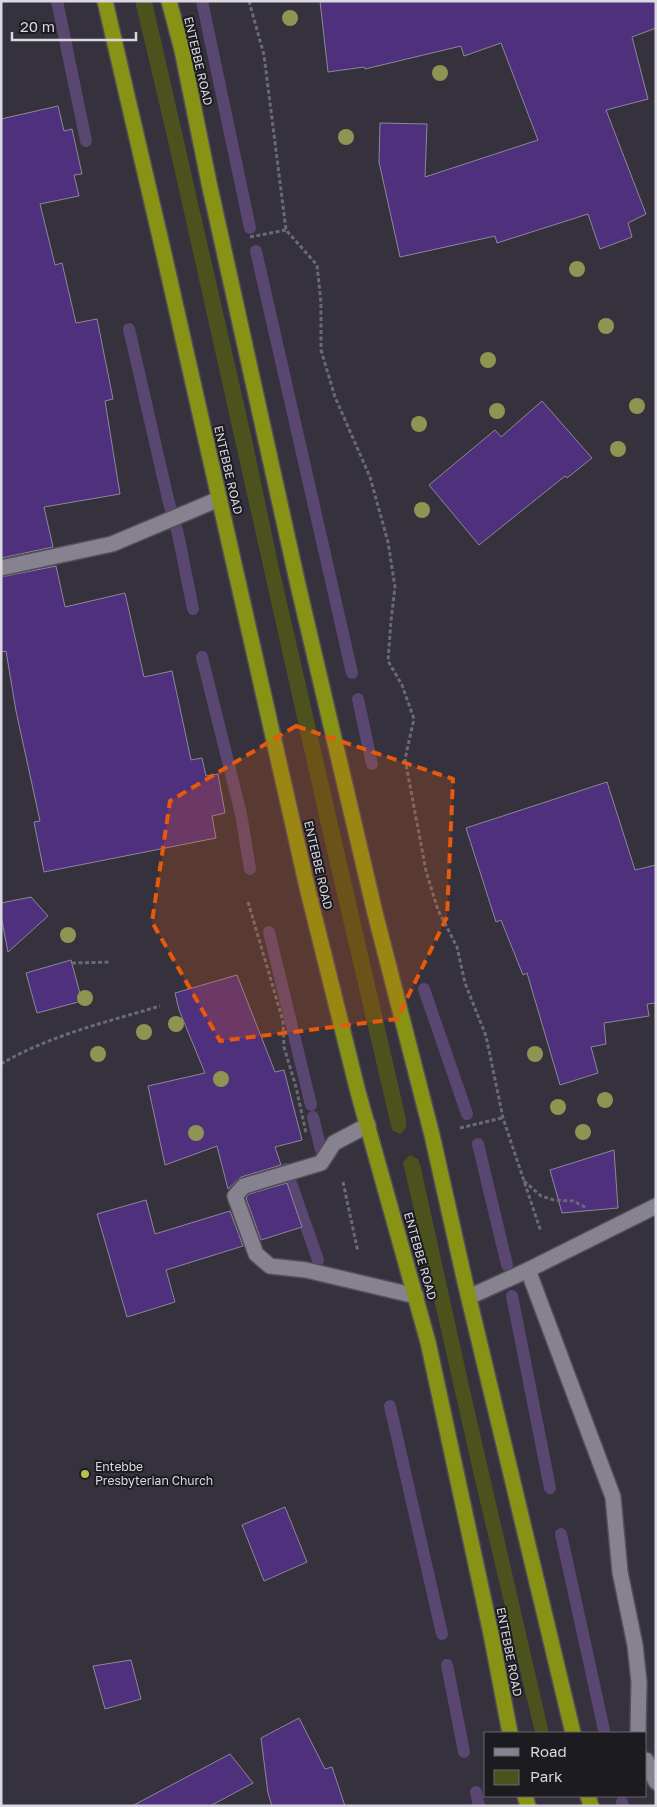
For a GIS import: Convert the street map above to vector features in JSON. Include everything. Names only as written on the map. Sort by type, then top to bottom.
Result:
[{"type":"highway","name":"ENTEBBE ROAD","points":[[105,1],[306,882],[368,1125],[428,1342],[489,1624],[510,1732]]},
{"type":"highway","name":"ENTEBBE ROAD","points":[[169,1],[182,50],[209,183],[298,585],[373,903],[432,1136],[573,1732]]},
{"type":"street","points":[[1,568],[112,544],[219,499]]},
{"type":"street","points":[[368,1125],[334,1143],[321,1164],[244,1186],[235,1196],[256,1254],[270,1266],[306,1270],[416,1296]]},
{"type":"street","points":[[469,1297],[528,1270],[656,1206]]},
{"type":"street","points":[[528,1270],[613,1497],[620,1572],[635,1645],[639,1682],[638,1732]]},
{"type":"street","points":[[647,1762],[656,1782]]},
{"type":"path","points":[[249,1],[264,55],[286,230],[317,265],[321,303],[321,350],[335,397],[370,477],[388,542],[395,587],[388,661],[402,685],[414,719],[405,759],[426,871],[438,910],[457,947],[465,983],[486,1036],[502,1118],[550,1258]]},
{"type":"path","points":[[223,242],[286,230]]},
{"type":"path","points":[[248,902],[282,1021],[284,1047],[296,1087],[311,1166]]},
{"type":"path","points":[[72,963],[110,962]]},
{"type":"path","points":[[1,1064],[22,1051],[160,1006]]},
{"type":"path","points":[[341,1173],[365,1284]]},
{"type":"path","points":[[524,1181],[541,1196],[554,1200],[573,1201],[594,1212],[609,1229]]},
{"type":"highlighted area","points":[[296,726],[453,779],[447,917],[397,1019],[220,1041],[152,922],[170,801]]},
{"type":"green space","points":[[135,1],[152,1],[251,435],[279,568],[406,1119],[406,1128],[400,1134],[392,1130],[320,821]]},
{"type":"green space","points":[[410,1155],[418,1159],[420,1164],[549,1732],[535,1732],[403,1162]]},
{"type":"building","points":[[320,1],[656,1],[656,28],[632,37],[648,99],[606,110],[646,214],[628,223],[632,237],[600,249],[588,214],[497,243],[495,236],[400,257],[379,162],[380,123],[427,124],[425,177],[538,140],[501,43],[464,56],[461,46],[365,69],[364,67],[328,72]]},
{"type":"building","points":[[58,106],[64,131],[72,129],[82,174],[74,175],[79,196],[40,204],[55,265],[62,263],[76,323],[97,319],[113,399],[105,401],[120,494],[44,507],[53,547],[1,558],[1,119]]},
{"type":"building","points":[[542,401],[592,458],[567,478],[565,476],[479,545],[429,485],[495,430],[501,437]]},
{"type":"building","points":[[56,566],[65,607],[125,593],[144,677],[172,671],[191,760],[202,758],[206,776],[218,774],[225,813],[212,816],[216,838],[44,872],[34,822],[40,821],[16,711],[6,651],[1,652],[1,577]]},
{"type":"building","points":[[607,782],[635,870],[656,865],[656,1003],[647,1004],[649,1016],[604,1023],[606,1044],[591,1047],[598,1073],[560,1085],[527,973],[523,975],[501,920],[496,922],[466,828]]},
{"type":"building","points":[[31,897],[48,916],[8,952],[1,916],[1,903]]},
{"type":"building","points":[[71,960],[82,1001],[37,1013],[26,973]]},
{"type":"building","points":[[237,975],[275,1072],[284,1070],[302,1140],[275,1147],[281,1165],[241,1177],[228,1189],[217,1146],[165,1165],[148,1086],[205,1073],[179,1010],[175,993]]},
{"type":"building","points":[[614,1150],[618,1208],[562,1213],[550,1170]]},
{"type":"building","points":[[287,1183],[302,1227],[261,1240],[246,1198],[249,1194]]},
{"type":"building","points":[[146,1200],[155,1234],[230,1211],[243,1246],[166,1270],[175,1302],[127,1317],[97,1214]]},
{"type":"building","points":[[285,1507],[307,1562],[264,1581],[242,1525]]},
{"type":"building","points":[[131,1660],[141,1699],[105,1709],[93,1666]]},
{"type":"building","points":[[299,1718],[325,1769],[332,1767],[345,1806],[272,1806],[268,1793],[261,1738]]},
{"type":"building","points":[[230,1754],[253,1783],[210,1806],[132,1806]]},
{"type":"waterway","points":[[57,1],[86,141]]},
{"type":"waterway","points":[[202,1],[250,228]]},
{"type":"waterway","points":[[256,251],[352,673]]},
{"type":"waterway","points":[[129,329],[168,499],[178,534],[193,609]]},
{"type":"waterway","points":[[202,657],[241,814],[250,869]]},
{"type":"waterway","points":[[358,699],[372,764]]},
{"type":"waterway","points":[[269,932],[311,1105]]},
{"type":"waterway","points":[[424,989],[467,1114]]},
{"type":"waterway","points":[[313,1117],[321,1150]]},
{"type":"waterway","points":[[478,1144],[507,1265]]},
{"type":"waterway","points":[[286,1169],[318,1260]]},
{"type":"waterway","points":[[512,1296],[550,1488]]},
{"type":"waterway","points":[[390,1406],[442,1634]]},
{"type":"waterway","points":[[561,1534],[604,1730]]},
{"type":"waterway","points":[[447,1665],[464,1752]]},
{"type":"waterway","points":[[476,1792],[479,1806]]},
{"type":"waterway","points":[[622,1802],[623,1806]]},
{"type":"place","name":"Entebbe Presbyterian Church","points":[[85,1474]]}]
